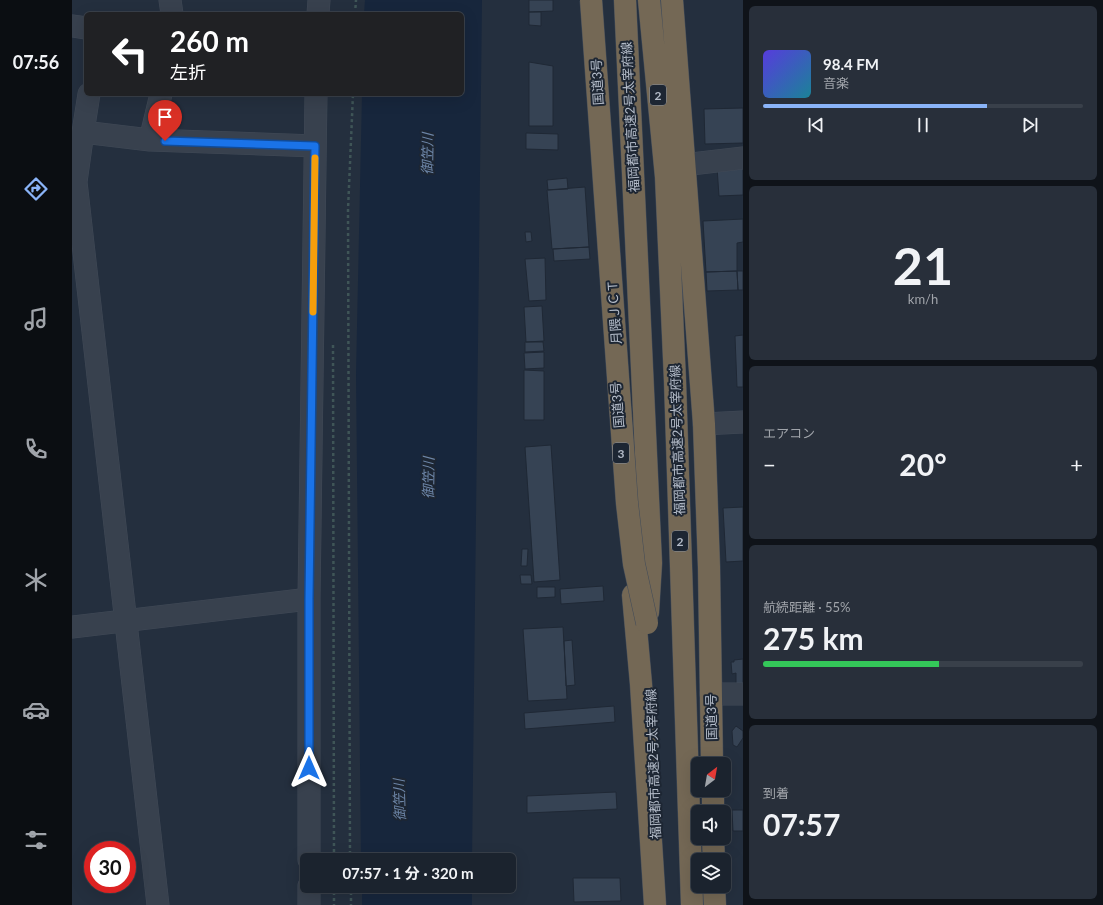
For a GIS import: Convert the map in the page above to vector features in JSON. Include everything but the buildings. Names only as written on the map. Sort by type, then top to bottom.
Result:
[{"type":"highway","name":"月隈ＪＣＴ","points":[[592,0],[627,503],[634,564],[647,623]]},
{"type":"highway","name":"国道3号","points":[[592,0],[607,296],[641,684],[656,905]]},
{"type":"highway","name":"福岡都市高速2号太宰府線","points":[[625,0],[650,563],[647,623],[656,905]]},
{"type":"highway","name":"福岡都市高速2号太宰府線","points":[[649,0],[666,177],[675,381],[692,905]]},
{"type":"highway","points":[[666,177],[667,0]]},
{"type":"highway","name":"国道3号","points":[[672,0],[704,424],[709,566],[712,757]]},
{"type":"highway","points":[[714,893],[714,905]]},
{"type":"street","points":[[170,0],[172,12]]},
{"type":"street","points":[[318,12],[319,0]]},
{"type":"street","points":[[72,26],[84,28]]},
{"type":"street","points":[[89,96],[74,183],[158,905]]},
{"type":"street","points":[[150,140],[161,96]]},
{"type":"street","points":[[309,853],[309,599],[316,96]]},
{"type":"street","points":[[83,132],[150,140],[315,146]]},
{"type":"street","points":[[684,165],[743,158]]},
{"type":"street","points":[[704,424],[743,422]]},
{"type":"street","points":[[72,627],[309,599]]},
{"type":"street","points":[[711,694],[743,694]]},
{"type":"street","points":[[310,893],[310,905]]},
{"type":"path","points":[[356,0],[356,12]]},
{"type":"path","points":[[350,853],[348,210],[353,96]]},
{"type":"path","points":[[333,342],[334,853]]},
{"type":"path","points":[[334,893],[334,905]]},
{"type":"path","points":[[351,893],[351,905]]},
{"type":"water","name":"御笠川","points":[[365,0],[482,0],[472,853],[361,853],[356,374],[362,96],[464,96],[464,12],[364,12]]},
{"type":"water","points":[[362,893],[472,893],[472,905],[362,905]]},
{"type":"slow traffic","points":[[313,312],[315,158]]},
{"type":"route","points":[[165,141],[315,146],[309,599],[309,768]]}]
